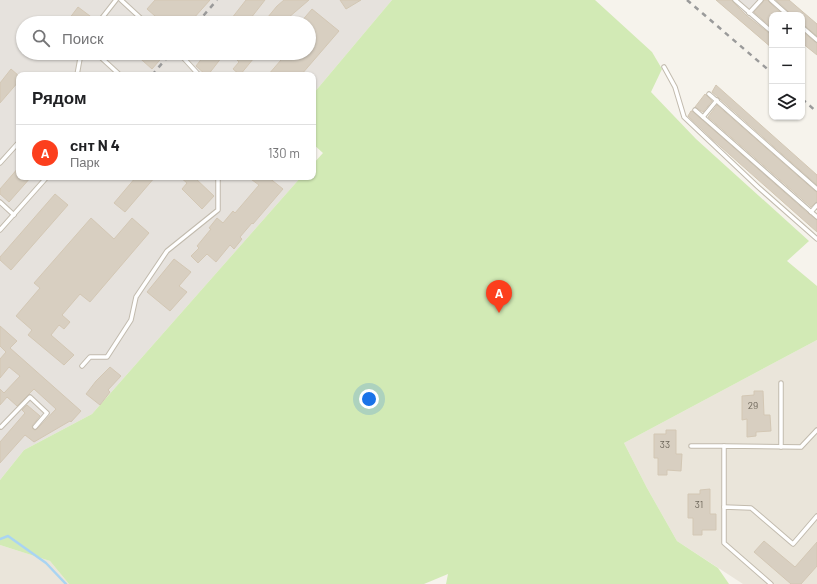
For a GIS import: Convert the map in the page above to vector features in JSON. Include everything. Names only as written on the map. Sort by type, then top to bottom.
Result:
[{"type":"lane","points":[[103,16],[116,0]]},
{"type":"lane","points":[[121,0],[138,16]]},
{"type":"lane","points":[[735,0],[769,30]]},
{"type":"lane","points":[[749,13],[761,0]]},
{"type":"lane","points":[[771,0],[785,12]]},
{"type":"lane","points":[[805,30],[817,40]]},
{"type":"lane","points":[[78,72],[80,60]]},
{"type":"lane","points":[[104,60],[117,72]]},
{"type":"lane","points":[[185,60],[196,72]]},
{"type":"lane","points":[[664,67],[675,87],[684,117],[758,187],[817,239]]},
{"type":"lane","points":[[709,94],[817,189]]},
{"type":"lane","points":[[703,117],[717,100]]},
{"type":"lane","points":[[695,110],[817,217]]},
{"type":"lane","points":[[0,163],[16,145]]},
{"type":"lane","points":[[0,230],[44,180]]},
{"type":"lane","points":[[82,366],[90,357],[107,357],[131,320],[136,297],[167,251],[218,210],[218,180]]},
{"type":"lane","points":[[0,202],[14,215]]},
{"type":"lane","points":[[811,212],[817,205]]},
{"type":"lane","points":[[781,383],[781,447]]},
{"type":"lane","points":[[0,427],[30,397],[48,413],[35,427]]},
{"type":"lane","points":[[691,446],[801,447],[817,430]]},
{"type":"lane","points":[[724,446],[724,544],[771,584]]},
{"type":"lane","points":[[724,507],[751,508],[793,544],[817,516]]},
{"type":"shaded area","points":[[0,0],[392,0],[316,90],[316,72],[16,72],[16,180],[298,180],[92,414],[24,450],[0,480]]},
{"type":"shaded area","points":[[716,0],[789,0],[803,12],[769,12],[769,45]]},
{"type":"shaded area","points":[[805,14],[817,24],[817,55],[805,45]]},
{"type":"shaded area","points":[[817,340],[817,584],[743,584],[677,541],[624,443]]},
{"type":"shaded area","points":[[0,545],[50,561],[69,584],[0,584]]},
{"type":"green space","points":[[392,0],[595,0],[652,52],[662,69],[651,92],[696,139],[809,241],[787,261],[817,286],[817,340],[624,443],[677,541],[718,568],[729,584],[446,584],[448,574],[424,584],[69,584],[50,561],[0,545],[0,480],[24,450],[92,414],[298,180],[316,180],[316,161],[323,153],[316,147],[316,90]]},
{"type":"building","points":[[155,0],[210,0],[196,16],[155,16],[147,9]]},
{"type":"building","points":[[246,0],[265,0],[252,16],[233,16]]},
{"type":"building","points":[[284,0],[309,0],[290,16],[269,16]]},
{"type":"building","points":[[340,0],[361,0],[346,9]]},
{"type":"building","points":[[716,0],[732,0],[747,16],[769,33],[769,45]]},
{"type":"building","points":[[764,0],[768,0],[780,12],[769,12],[769,25],[754,12]]},
{"type":"building","points":[[776,0],[789,0],[803,12],[789,12]]},
{"type":"building","points":[[78,7],[90,16],[71,16]]},
{"type":"building","points":[[312,9],[339,31],[316,58],[316,16],[306,16]]},
{"type":"building","points":[[805,14],[817,24],[817,36],[805,26]]},
{"type":"building","points":[[805,34],[817,43],[817,55],[805,45]]},
{"type":"building","points":[[142,60],[160,60],[152,69]]},
{"type":"building","points":[[201,60],[220,60],[210,72],[203,72],[196,66]]},
{"type":"building","points":[[237,60],[252,60],[242,72],[236,72],[233,69],[239,62]]},
{"type":"building","points":[[281,60],[314,60],[304,72],[271,72]]},
{"type":"building","points":[[11,69],[16,73],[16,84],[0,103],[0,83]]},
{"type":"building","points":[[716,85],[817,175],[817,185],[712,92]]},
{"type":"building","points":[[705,94],[712,101],[703,112],[695,107]]},
{"type":"building","points":[[717,105],[817,192],[817,202],[811,207],[708,117]]},
{"type":"building","points":[[691,111],[817,220],[817,232],[688,116]]},
{"type":"building","points":[[16,170],[16,180],[28,180],[9,202],[0,194],[0,189]]},
{"type":"building","points":[[133,180],[152,180],[125,212],[114,203]]},
{"type":"building","points":[[184,180],[197,180],[214,196],[202,209],[182,189],[187,183]]},
{"type":"building","points":[[252,180],[272,180],[283,189],[240,237],[242,239],[234,249],[230,245],[216,262],[207,254],[198,263],[191,256],[199,248],[197,246],[211,229],[209,228],[217,218],[223,223],[233,211],[235,213],[259,185]]},
{"type":"building","points":[[55,194],[68,205],[11,270],[0,260],[0,257]]},
{"type":"building","points":[[91,218],[114,239],[132,218],[149,233],[90,302],[80,294],[62,315],[70,322],[64,329],[59,325],[51,335],[74,355],[64,365],[28,335],[32,330],[16,316],[40,288],[34,283]]},
{"type":"building","points":[[174,259],[191,272],[179,286],[187,292],[170,311],[147,292]]},
{"type":"building","points":[[0,326],[17,341],[10,348],[81,411],[71,422],[70,421],[34,442],[25,435],[0,463],[0,442],[25,413],[22,410],[27,405],[40,416],[32,426],[35,430],[56,409],[34,389],[17,406],[7,397],[0,405],[0,389],[4,393],[20,376],[9,367],[0,378],[0,359],[6,352],[0,346]]},
{"type":"building","points":[[110,367],[121,376],[108,390],[110,392],[100,405],[86,394]]},
{"type":"building","points":[[754,391],[763,391],[764,415],[770,415],[771,431],[756,432],[756,436],[747,437],[747,419],[742,420],[742,396],[754,395]]},
{"type":"building","points":[[666,430],[676,430],[676,454],[682,454],[681,471],[667,470],[667,475],[658,475],[658,458],[654,458],[654,434],[666,434]]},
{"type":"building","points":[[710,489],[710,514],[716,514],[716,530],[702,530],[702,535],[693,535],[693,518],[688,518],[688,494],[700,494],[700,490]]},
{"type":"building","points":[[764,541],[795,567],[817,542],[817,566],[801,584],[791,584],[754,552]]},
{"type":"waterway","points":[[0,539],[8,536],[46,563],[66,584]]},
{"type":"railway","points":[[203,16],[217,0]]},
{"type":"railway","points":[[687,0],[769,70]]},
{"type":"railway","points":[[155,72],[165,60]]},
{"type":"railway","points":[[805,102],[817,112]]},
{"type":"place","name":"снт N 4","points":[[499,313]]}]
